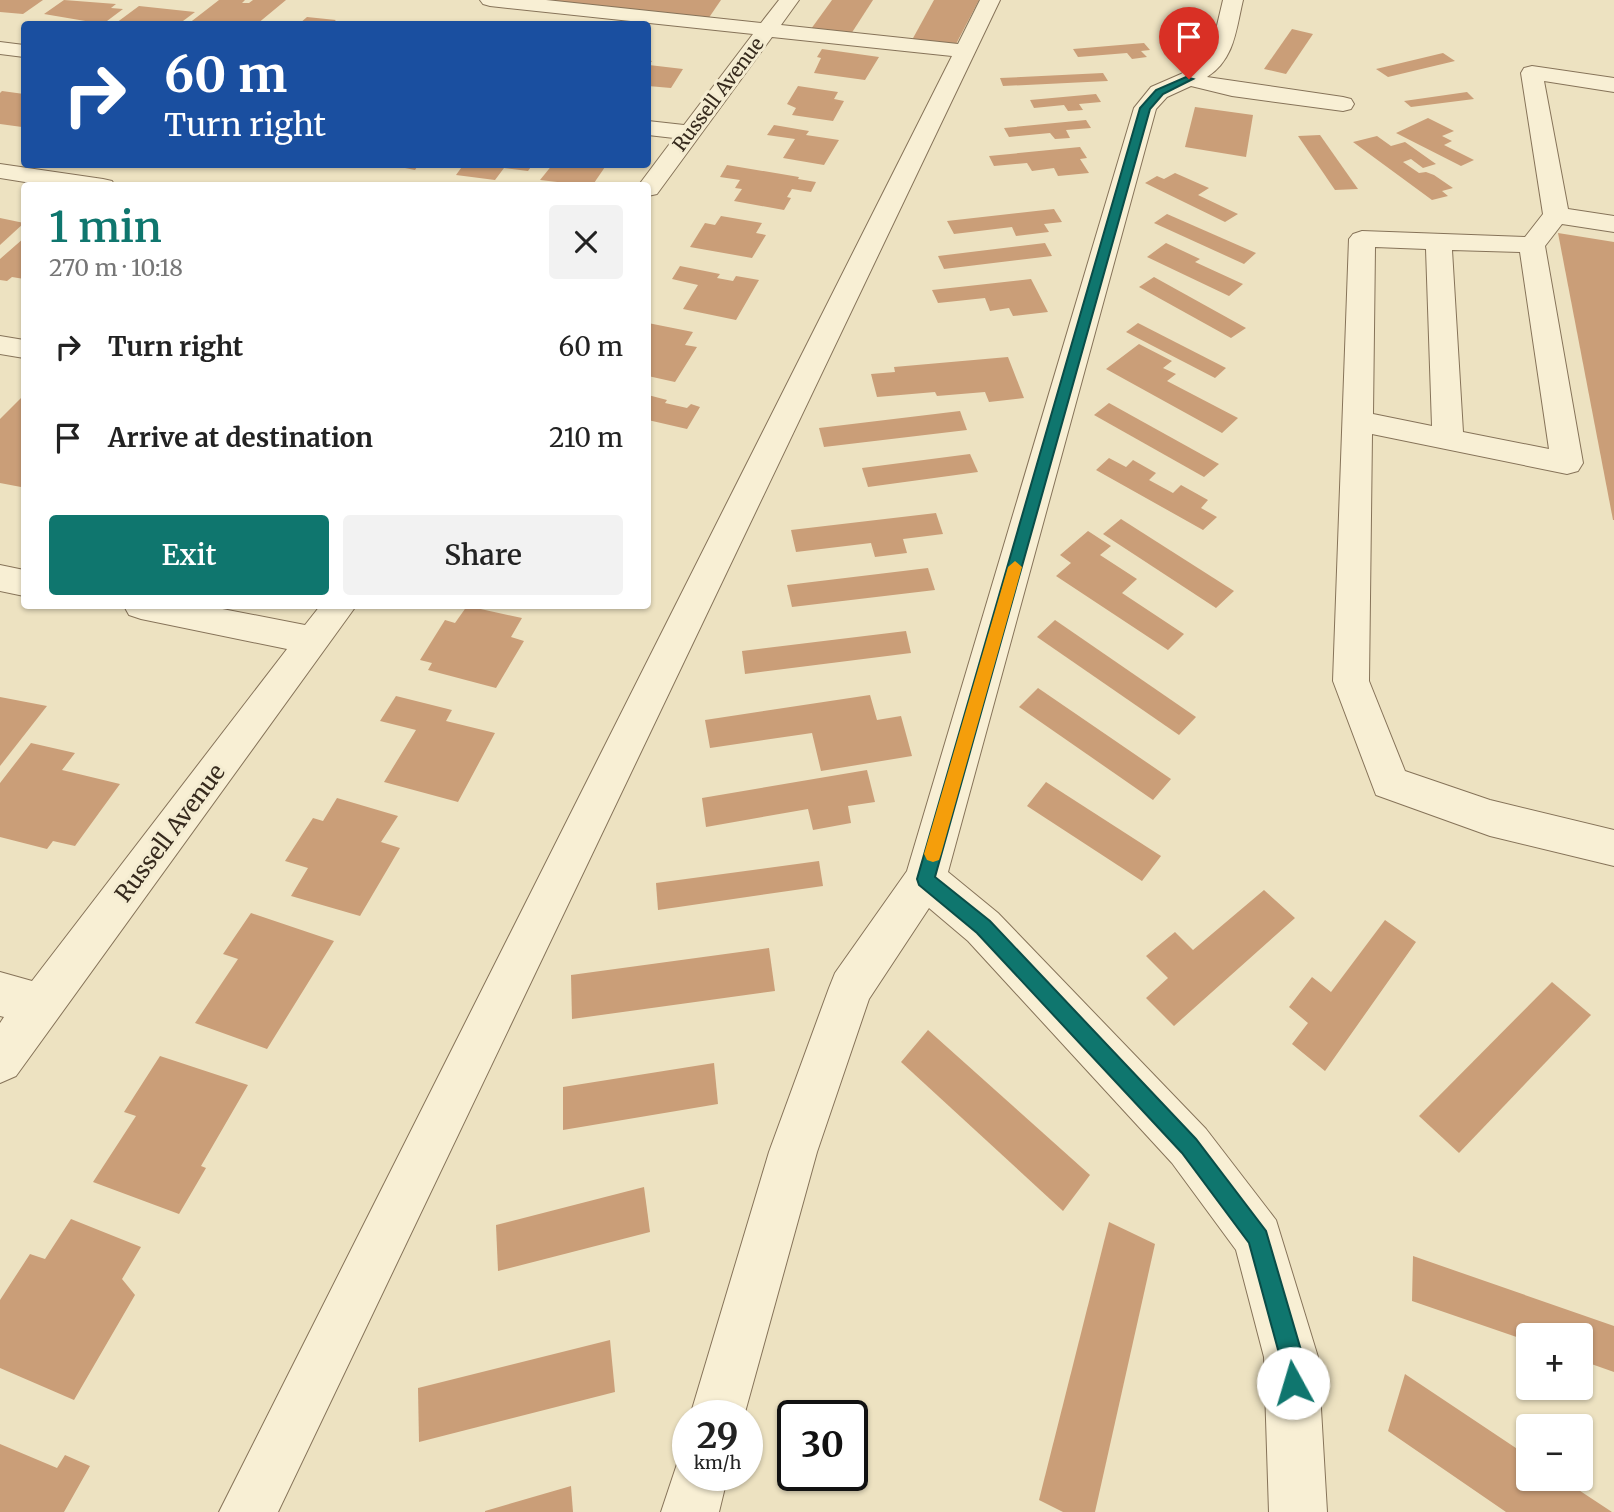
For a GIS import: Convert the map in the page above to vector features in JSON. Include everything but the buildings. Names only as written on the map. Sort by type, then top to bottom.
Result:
[{"type":"street","points":[[490,0],[963,51]]},
{"type":"street","name":"Russell Avenue","points":[[651,185],[789,0]]},
{"type":"street","points":[[248,1512],[990,0]]},
{"type":"street","points":[[723,1400],[793,1152],[851,989],[925,879],[1145,108],[1159,92],[1189,79],[1211,65],[1221,51],[1233,0]]},
{"type":"street","points":[[0,48],[21,51]]},
{"type":"street","points":[[1358,421],[1567,463],[1532,245],[1556,215],[1532,73],[1614,85]]},
{"type":"street","points":[[1189,79],[1232,89],[1343,104]]},
{"type":"street","points":[[651,128],[689,133]]},
{"type":"street","points":[[0,171],[76,182]]},
{"type":"street","points":[[1556,215],[1614,224]]},
{"type":"street","points":[[1532,245],[1362,239],[1350,681],[1390,783],[1490,818],[1614,848]]},
{"type":"street","points":[[1439,242],[1448,439]]},
{"type":"street","points":[[0,345],[21,348]]},
{"type":"street","points":[[0,578],[21,582]]},
{"type":"street","points":[[156,609],[313,640]]},
{"type":"street","name":"Russell Avenue","points":[[0,1060],[337,609]]},
{"type":"street","points":[[925,879],[983,927],[1189,1146],[1258,1238],[1292,1357],[1298,1512]]},
{"type":"street","points":[[0,994],[42,1005]]},
{"type":"street","points":[[690,1512],[696,1491]]},
{"type":"slow traffic","points":[[933,854],[1015,567]]},
{"type":"route","points":[[1189,79],[1159,92],[1145,108],[925,879],[983,927],[1189,1146],[1258,1238],[1292,1357],[1293,1383]]}]
